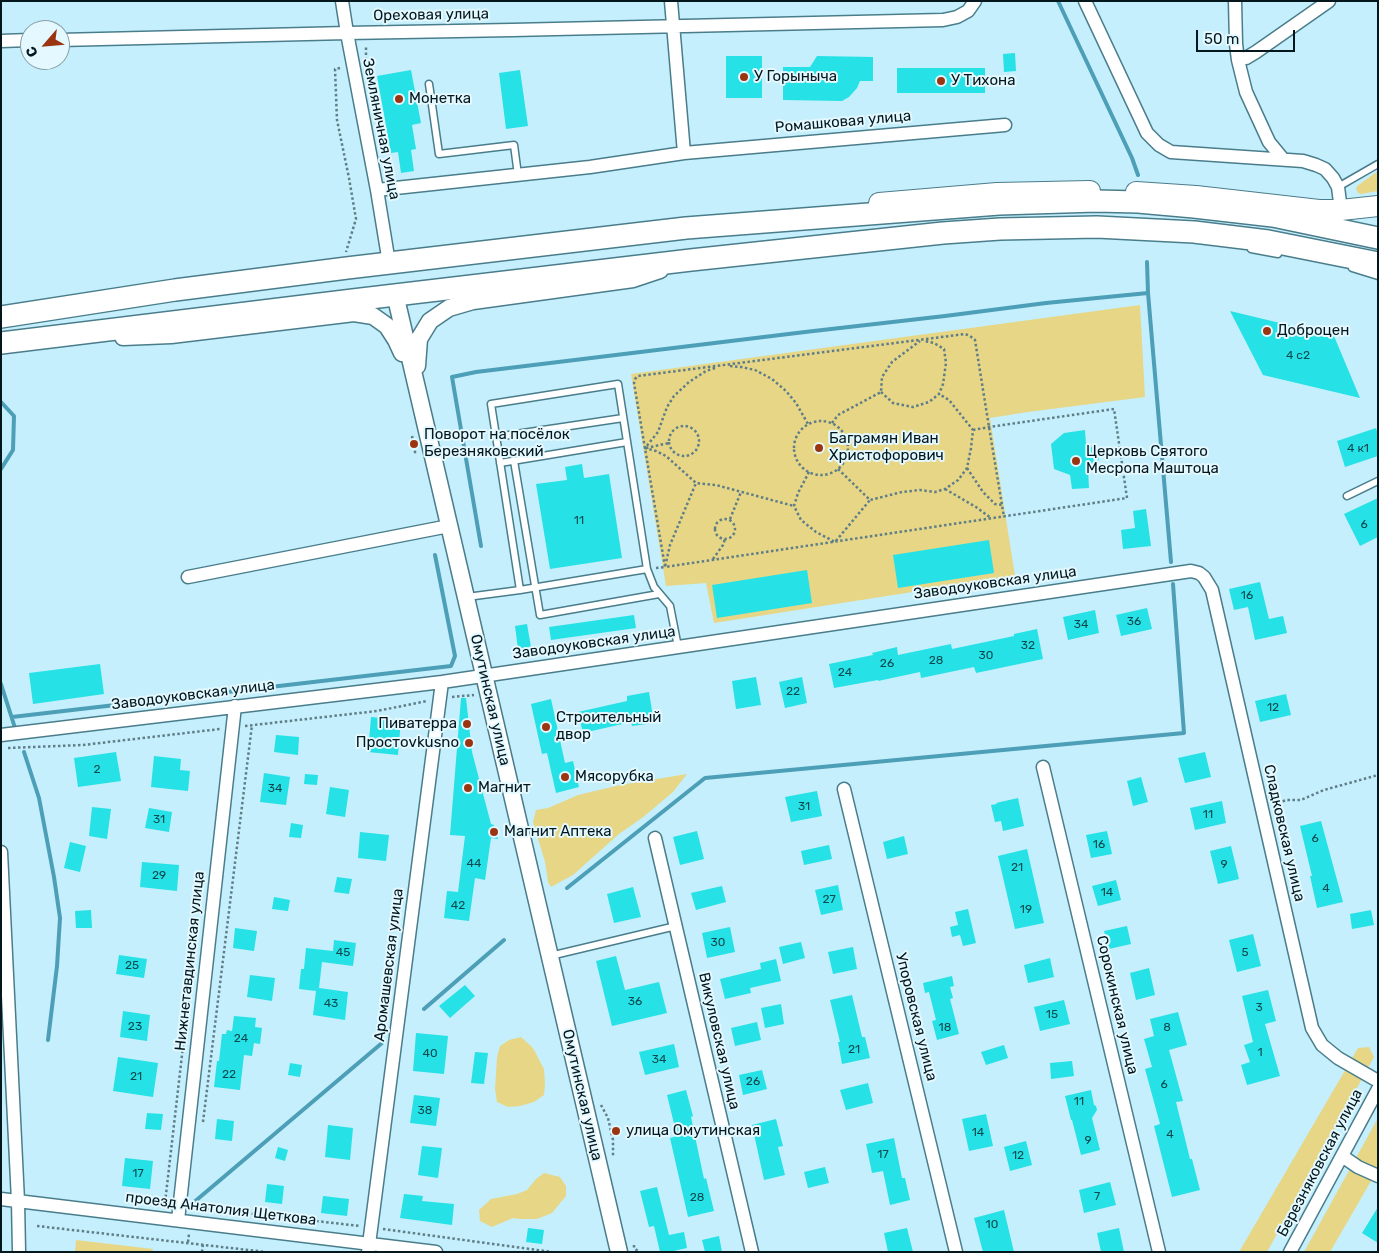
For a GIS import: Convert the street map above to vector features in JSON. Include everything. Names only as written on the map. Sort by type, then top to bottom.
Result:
[{"type":"highway","points":[[1,317],[175,290],[686,228],[999,204],[1096,201],[1138,202],[1237,211],[1303,221],[1378,238]]},
{"type":"highway","points":[[10,342],[395,294],[691,260],[943,233],[1000,229],[1140,228],[1236,236],[1298,246],[1378,263]]},
{"type":"highway","points":[[389,263],[395,294]]},
{"type":"main road","points":[[686,228],[863,204],[997,193],[1096,191],[1196,196],[1319,210],[1378,206]]},
{"type":"street","name":"Земляничная улица","points":[[342,1],[389,263]]},
{"type":"street","points":[[671,1],[684,153]]},
{"type":"street","name":"Ореховая улица","points":[[70,40],[943,20],[968,10],[975,1]]},
{"type":"street","points":[[1086,1],[1147,133],[1159,145],[1171,152],[1283,159],[1303,161],[1316,165],[1325,170],[1338,187],[1340,210]]},
{"type":"street","points":[[1236,1],[1236,44],[1246,92],[1269,142],[1283,159]]},
{"type":"street","points":[[1238,60],[1256,52],[1330,1]]},
{"type":"street","points":[[1,41],[20,40]]},
{"type":"street","name":"Ромашковая улица","points":[[377,190],[590,167],[684,153],[1005,125]]},
{"type":"street","points":[[416,383],[419,339],[430,321],[449,308],[473,301],[633,279],[691,260]]},
{"type":"street","name":"Омутинская улица","points":[[395,294],[619,1252]]},
{"type":"street","points":[[10,342],[170,335],[354,313],[373,316],[387,326],[396,340],[416,383]]},
{"type":"street","points":[[188,577],[449,526]]},
{"type":"street","name":"Заводоуковская улица","points":[[1,734],[442,682],[1191,571]]},
{"type":"street","name":"Сладковская улица","points":[[1191,571],[1199,573],[1204,577],[1212,590],[1312,1028],[1322,1045],[1338,1058],[1378,1081]]},
{"type":"street","name":"Аромашевская улица","points":[[369,1248],[442,682]]},
{"type":"street","name":"Нижнетавдинская улица","points":[[178,1220],[235,706]]},
{"type":"street","name":"Сорокинская улица","points":[[1043,766],[1159,1252]]},
{"type":"street","name":"Упоровская улица","points":[[844,789],[956,1252]]},
{"type":"street","name":"Викуловская улица","points":[[655,838],[752,1252]]},
{"type":"street","points":[[1,852],[19,1252]]},
{"type":"street","name":"Березняковская улица","points":[[1290,1252],[1378,1090]]},
{"type":"street","points":[[1342,1156],[1358,1167],[1378,1176]]},
{"type":"street","name":"проезд Анатолия Щеткова","points":[[1,1199],[178,1220],[369,1248],[436,1252]]},
{"type":"lane","points":[[429,84],[439,154],[514,144],[518,175]]},
{"type":"lane","points":[[1338,187],[1378,164]]},
{"type":"lane","points":[[1054,228],[1092,235]]},
{"type":"lane","points":[[1244,248],[1288,255]]},
{"type":"lane","points":[[1342,266],[1378,276]]},
{"type":"lane","points":[[520,590],[491,404],[618,384],[647,569],[654,587],[670,606],[678,647]]},
{"type":"lane","points":[[496,437],[623,418]]},
{"type":"lane","points":[[500,463],[627,442]]},
{"type":"lane","points":[[514,460],[540,615],[659,594]]},
{"type":"lane","points":[[1347,496],[1378,481]]},
{"type":"lane","points":[[467,597],[647,569]]},
{"type":"lane","points":[[549,956],[676,926]]},
{"type":"path","points":[[665,567],[634,383],[638,376],[965,334],[975,340],[1004,517]]},
{"type":"path","points":[[881,392],[882,378],[892,362],[921,340]]},
{"type":"path","points":[[881,392],[893,403],[913,407],[929,402],[939,394],[943,384],[946,363],[944,349],[934,343],[921,340]]},
{"type":"path","points":[[645,448],[658,432],[667,407],[674,396],[689,382],[706,371],[724,365],[755,370],[772,379],[796,403],[808,424]]},
{"type":"path","points":[[832,423],[838,415],[881,392]]},
{"type":"path","points":[[835,542],[870,500],[902,492],[920,490],[935,492],[945,489],[958,480],[967,468],[972,448],[973,430],[949,400],[939,394]]},
{"type":"path","points":[[665,567],[1127,498],[1114,409],[973,430]]},
{"type":"path","points":[[824,421],[832,423],[845,436],[848,444],[847,453],[844,462],[838,469],[832,473],[817,475],[802,468],[794,453],[794,444],[797,436],[808,424],[824,421]]},
{"type":"path","points":[[680,427],[690,428],[697,435],[698,439],[698,444],[693,453],[684,456],[675,453],[669,443],[672,432],[680,427]]},
{"type":"path","points":[[645,448],[669,443]]},
{"type":"path","points":[[645,448],[666,456],[696,483],[716,485],[794,506]]},
{"type":"path","points":[[967,468],[983,492],[995,504],[1002,506]]},
{"type":"path","points":[[838,469],[870,500]]},
{"type":"path","points":[[810,472],[798,493],[794,506],[801,520],[816,532],[835,542]]},
{"type":"path","points":[[665,567],[670,545],[696,483]]},
{"type":"path","points":[[945,489],[991,518]]},
{"type":"path","points":[[730,519],[741,492]]},
{"type":"path","points":[[730,519],[735,526],[734,533],[730,538],[725,539],[717,536],[715,526],[718,520],[730,519]]},
{"type":"path","points":[[712,560],[725,539]]},
{"type":"path","points":[[1,749],[83,745],[252,726],[377,711],[427,701],[440,696],[478,695]]},
{"type":"path","points":[[202,1129],[252,726]]},
{"type":"path","points":[[1262,806],[1287,800],[1301,800],[1324,790],[1378,775]]},
{"type":"path","points":[[195,937],[165,1203],[192,1208],[372,1228],[552,1252]]},
{"type":"path","points":[[188,1242],[192,1208]]},
{"type":"path","points":[[37,1226],[266,1252]]},
{"type":"path","points":[[202,1252],[203,1244]]},
{"type":"shaded area","points":[[1378,171],[1378,191],[1358,193],[1357,186]]},
{"type":"shaded area","points":[[1140,305],[1145,397],[990,418],[1015,576],[714,623],[706,583],[666,586],[631,374]]},
{"type":"shaded area","points":[[687,774],[673,792],[642,818],[619,834],[573,875],[551,887],[548,882],[545,862],[533,822],[536,810],[548,808],[578,795],[620,785]]},
{"type":"shaded area","points":[[521,1037],[533,1048],[544,1069],[544,1095],[534,1102],[508,1107],[497,1102],[495,1089],[497,1057],[500,1046],[509,1040]]},
{"type":"shaded area","points":[[1369,1047],[1374,1057],[1267,1252],[1239,1252],[1358,1048]]},
{"type":"shaded area","points":[[1378,1118],[1378,1169],[1330,1252],[1304,1252]]},
{"type":"shaded area","points":[[544,1173],[560,1177],[566,1186],[566,1196],[552,1213],[537,1219],[513,1218],[492,1227],[480,1221],[479,1210],[491,1199],[527,1190]]},
{"type":"shaded area","points":[[76,1240],[153,1249],[152,1252],[75,1252]]},
{"type":"building","points":[[1015,53],[1016,71],[1004,72],[1003,54]]},
{"type":"building","name":"У Горыныча","points":[[726,56],[762,56],[762,98],[726,98]]},
{"type":"building","points":[[817,56],[873,57],[873,81],[860,81],[849,97],[842,101],[783,100],[783,67],[810,67]]},
{"type":"building","name":"У Тихона","points":[[897,68],[985,68],[985,93],[897,93]]},
{"type":"building","name":"Монетка","points":[[411,70],[421,123],[412,125],[416,149],[411,150],[414,171],[401,173],[398,152],[391,153],[377,76]]},
{"type":"building","points":[[520,70],[528,126],[506,129],[499,73]]},
{"type":"building","points":[[1230,311],[1334,336],[1360,398],[1263,375]]},
{"type":"building","points":[[1376,428],[1378,434],[1378,456],[1345,467],[1337,441]]},
{"type":"building","name":"Церковь Святого Месропа Маштоца","points":[[1085,430],[1086,444],[1097,449],[1099,459],[1095,466],[1088,469],[1089,488],[1072,489],[1070,475],[1054,469],[1051,444],[1064,433]]},
{"type":"building","points":[[582,464],[584,478],[609,474],[622,558],[550,569],[536,484],[567,480],[565,467]]},
{"type":"building","points":[[1378,498],[1378,537],[1360,546],[1344,514]]},
{"type":"building","points":[[1146,509],[1151,546],[1123,549],[1121,530],[1135,528],[1133,511]]},
{"type":"building","points":[[989,540],[994,573],[898,588],[893,555]]},
{"type":"building","points":[[807,570],[812,603],[717,618],[712,585]]},
{"type":"building","points":[[1260,582],[1269,619],[1283,616],[1287,633],[1255,640],[1248,607],[1234,610],[1229,589]]},
{"type":"building","points":[[1147,608],[1152,629],[1121,636],[1116,615]]},
{"type":"building","points":[[1095,610],[1099,633],[1068,640],[1063,617]]},
{"type":"building","points":[[634,615],[636,628],[551,640],[549,627]]},
{"type":"building","points":[[527,624],[531,647],[518,649],[515,626]]},
{"type":"building","points":[[1037,629],[1043,659],[976,673],[974,667],[921,678],[920,672],[834,688],[829,664],[873,655],[872,653],[897,647],[898,655],[951,644],[952,649],[1014,636],[1014,634]]},
{"type":"building","points":[[100,664],[104,694],[33,704],[29,673]]},
{"type":"building","points":[[756,677],[761,705],[736,709],[732,681]]},
{"type":"building","points":[[802,677],[807,703],[785,708],[779,682]]},
{"type":"building","points":[[649,692],[654,723],[632,726],[631,722],[583,733],[578,712],[627,701],[627,696]]},
{"type":"building","points":[[1286,694],[1291,715],[1260,722],[1255,701]]},
{"type":"building","points":[[461,698],[466,698],[472,752],[491,824],[494,825],[498,839],[491,838],[485,880],[475,878],[469,921],[444,918],[447,891],[458,892],[465,836],[450,835]]},
{"type":"building","points":[[551,699],[565,763],[573,761],[579,787],[556,793],[547,753],[542,754],[531,704]]},
{"type":"building","points":[[371,717],[401,720],[398,755],[368,752]]},
{"type":"building","points":[[276,735],[299,737],[298,755],[274,752]]},
{"type":"building","points":[[116,752],[121,781],[78,787],[74,758]]},
{"type":"building","points":[[1205,752],[1211,777],[1185,783],[1178,758]]},
{"type":"building","points":[[154,756],[181,759],[180,770],[190,771],[188,791],[151,787]]},
{"type":"building","points":[[264,773],[290,777],[286,805],[260,802]]},
{"type":"building","points":[[305,774],[318,775],[317,785],[304,784]]},
{"type":"building","points":[[1141,777],[1148,802],[1133,806],[1127,781]]},
{"type":"building","points":[[330,787],[349,790],[345,817],[326,814]]},
{"type":"building","points":[[817,791],[822,816],[791,822],[785,797]]},
{"type":"building","points":[[1018,798],[1024,826],[1003,831],[1001,821],[995,822],[991,805]]},
{"type":"building","points":[[1222,801],[1226,823],[1195,830],[1190,808]]},
{"type":"building","points":[[92,807],[111,809],[107,839],[89,836]]},
{"type":"building","points":[[149,808],[172,812],[169,832],[145,828]]},
{"type":"building","points":[[1321,821],[1343,902],[1317,908],[1310,876],[1312,876],[1300,826]]},
{"type":"building","points":[[291,823],[303,825],[301,838],[289,837]]},
{"type":"building","points":[[697,831],[704,859],[680,865],[673,837]]},
{"type":"building","points":[[1107,831],[1112,854],[1091,858],[1086,835]]},
{"type":"building","points":[[360,832],[389,835],[386,861],[358,858]]},
{"type":"building","points":[[904,836],[908,854],[887,859],[883,842]]},
{"type":"building","points":[[70,842],[86,846],[80,872],[64,868]]},
{"type":"building","points":[[829,845],[832,859],[804,865],[801,851]]},
{"type":"building","points":[[1231,846],[1239,879],[1218,884],[1210,851]]},
{"type":"building","points":[[1027,849],[1044,923],[1015,929],[998,856]]},
{"type":"building","points":[[142,862],[179,865],[177,891],[140,887]]},
{"type":"building","points":[[337,877],[352,879],[349,894],[334,892]]},
{"type":"building","points":[[1116,880],[1121,900],[1098,906],[1092,886]]},
{"type":"building","points":[[838,885],[843,910],[821,915],[815,890]]},
{"type":"building","points":[[722,886],[726,902],[696,910],[691,893]]},
{"type":"building","points":[[633,887],[641,917],[614,923],[607,894]]},
{"type":"building","points":[[274,897],[290,900],[288,911],[272,909]]},
{"type":"building","points":[[968,909],[976,943],[963,946],[960,935],[952,937],[950,927],[958,925],[955,912]]},
{"type":"building","points":[[91,910],[92,928],[76,928],[75,911]]},
{"type":"building","points":[[1371,910],[1374,925],[1352,929],[1350,914]]},
{"type":"building","points":[[1127,926],[1131,944],[1109,949],[1104,931]]},
{"type":"building","points":[[730,927],[735,952],[707,958],[702,933]]},
{"type":"building","points":[[235,928],[257,931],[254,951],[233,948]]},
{"type":"building","points":[[1253,934],[1261,966],[1237,972],[1229,940]]},
{"type":"building","points":[[334,940],[356,943],[353,966],[322,962],[319,988],[348,992],[345,1020],[313,1015],[316,991],[299,989],[301,969],[304,969],[306,948],[333,951]]},
{"type":"building","points":[[801,942],[805,958],[783,964],[779,947]]},
{"type":"building","points":[[853,947],[857,969],[833,974],[828,952]]},
{"type":"building","points":[[119,955],[147,959],[144,978],[116,974]]},
{"type":"building","points":[[616,956],[625,990],[659,982],[667,1013],[612,1026],[596,961]]},
{"type":"building","points":[[1050,958],[1054,977],[1028,983],[1024,965]]},
{"type":"building","points":[[776,959],[781,981],[750,988],[751,993],[725,999],[720,979],[761,969],[760,963]]},
{"type":"building","points":[[1149,968],[1155,995],[1136,1000],[1130,973]]},
{"type":"building","points":[[250,975],[275,978],[272,1001],[247,997]]},
{"type":"building","points":[[952,976],[954,986],[950,987],[953,998],[950,999],[959,1034],[937,1040],[932,1021],[936,1020],[929,992],[925,993],[923,983]]},
{"type":"building","points":[[465,985],[475,996],[450,1018],[439,1006]]},
{"type":"building","points":[[1268,990],[1276,1021],[1265,1024],[1280,1076],[1247,1085],[1241,1065],[1250,1062],[1244,1045],[1253,1042],[1242,996]]},
{"type":"building","points":[[852,995],[862,1037],[865,1037],[870,1058],[842,1064],[838,1042],[840,1042],[830,1000]]},
{"type":"building","points":[[1064,1000],[1070,1024],[1040,1031],[1034,1007]]},
{"type":"building","points":[[781,1004],[784,1024],[765,1028],[761,1008]]},
{"type":"building","points":[[123,1011],[150,1015],[147,1041],[120,1037]]},
{"type":"building","points":[[1178,1012],[1187,1045],[1169,1050],[1183,1101],[1176,1102],[1200,1190],[1172,1197],[1154,1126],[1160,1124],[1145,1069],[1152,1067],[1144,1039],[1154,1036],[1150,1019]]},
{"type":"building","points":[[234,1016],[256,1018],[255,1027],[262,1028],[260,1044],[254,1043],[252,1056],[244,1055],[240,1090],[214,1087],[222,1034],[226,1034],[227,1030],[232,1031]]},
{"type":"building","points":[[757,1022],[761,1040],[735,1046],[731,1028]]},
{"type":"building","points":[[416,1033],[448,1036],[444,1074],[413,1071]]},
{"type":"building","points":[[674,1044],[679,1067],[645,1075],[639,1052]]},
{"type":"building","points":[[1004,1045],[1008,1058],[986,1065],[981,1052]]},
{"type":"building","points":[[475,1052],[488,1053],[484,1084],[471,1083]]},
{"type":"building","points":[[118,1057],[158,1063],[153,1097],[113,1091]]},
{"type":"building","points":[[1072,1061],[1074,1076],[1051,1079],[1050,1063]]},
{"type":"building","points":[[290,1063],[302,1065],[300,1077],[288,1075]]},
{"type":"building","points":[[762,1070],[767,1089],[743,1095],[739,1075]]},
{"type":"building","points":[[868,1083],[873,1103],[846,1110],[840,1090]]},
{"type":"building","points":[[686,1090],[693,1116],[691,1117],[704,1179],[706,1178],[714,1211],[688,1217],[670,1138],[677,1136],[667,1095]]},
{"type":"building","points":[[1091,1090],[1097,1110],[1092,1118],[1100,1150],[1081,1155],[1065,1096]]},
{"type":"building","points":[[414,1095],[440,1098],[436,1126],[410,1123]]},
{"type":"building","points":[[147,1113],[163,1114],[161,1130],[145,1129]]},
{"type":"building","points":[[986,1114],[993,1146],[969,1151],[962,1119]]},
{"type":"building","points":[[217,1119],[234,1121],[232,1141],[215,1139]]},
{"type":"building","points":[[776,1119],[783,1146],[778,1147],[785,1175],[764,1180],[752,1125]]},
{"type":"building","points":[[328,1125],[353,1128],[350,1160],[325,1157]]},
{"type":"building","points":[[894,1138],[902,1178],[905,1178],[910,1200],[890,1205],[883,1171],[872,1173],[866,1144]]},
{"type":"building","points":[[1026,1141],[1032,1165],[1010,1171],[1004,1147]]},
{"type":"building","points":[[422,1146],[442,1148],[438,1178],[418,1175]]},
{"type":"building","points":[[278,1147],[288,1150],[285,1161],[275,1158]]},
{"type":"building","points":[[125,1158],[153,1161],[150,1189],[122,1186]]},
{"type":"building","points":[[825,1167],[829,1183],[808,1188],[804,1172]]},
{"type":"building","points":[[1110,1182],[1116,1205],[1084,1213],[1079,1190]]},
{"type":"building","points":[[267,1184],[284,1186],[282,1204],[265,1202]]},
{"type":"building","points":[[657,1187],[669,1235],[684,1232],[687,1248],[660,1252],[654,1226],[649,1227],[640,1191]]},
{"type":"building","points":[[404,1194],[423,1196],[422,1201],[454,1204],[452,1225],[400,1218]]},
{"type":"building","points":[[323,1196],[349,1199],[347,1216],[321,1213]]},
{"type":"building","points":[[1378,1207],[1378,1243],[1362,1233]]},
{"type":"building","points":[[1004,1210],[1014,1252],[983,1252],[974,1218]]},
{"type":"building","points":[[528,1228],[544,1230],[542,1244],[526,1242]]},
{"type":"building","points":[[907,1228],[913,1252],[888,1252],[884,1233]]},
{"type":"building","points":[[1119,1228],[1124,1252],[1101,1252],[1097,1233]]},
{"type":"building","points":[[719,1236],[722,1252],[705,1252],[702,1240]]},
{"type":"waterway","points":[[1058,1],[1132,158],[1138,175]]},
{"type":"waterway","points":[[1147,262],[1171,562]]},
{"type":"waterway","points":[[481,546],[452,377],[476,372],[805,332],[1046,303],[1148,293]]},
{"type":"waterway","points":[[1,402],[14,416],[13,450],[1,469]]},
{"type":"waterway","points":[[12,717],[451,666],[455,656],[435,555]]},
{"type":"waterway","points":[[567,888],[705,778],[1184,733],[1173,584]]},
{"type":"waterway","points":[[1,684],[15,728]]},
{"type":"waterway","points":[[24,752],[39,798],[60,918],[57,966],[48,1040]]},
{"type":"waterway","points":[[424,1009],[504,940]]},
{"type":"waterway","points":[[193,1203],[382,1043]]},
{"type":"place","name":"У Горыныча","points":[[744,77]]},
{"type":"place","name":"У Тихона","points":[[941,81]]},
{"type":"place","name":"Монетка","points":[[399,99]]},
{"type":"place","name":"Доброцен","points":[[1267,331]]},
{"type":"place","name":"Поворот на посёлок Березняковский","points":[[414,444]]},
{"type":"place","name":"Баграмян Иван Христофорович","points":[[819,448]]},
{"type":"place","name":"Церковь Святого Месропа Маштоца","points":[[1076,461]]},
{"type":"place","name":"Пиватерра","points":[[467,724]]},
{"type":"place","name":"Строительный двор","points":[[546,727]]},
{"type":"place","name":"Простоvkusno","points":[[469,743]]},
{"type":"place","name":"Мясорубка","points":[[565,777]]},
{"type":"place","name":"Магнит","points":[[468,788]]},
{"type":"place","name":"Магнит Аптека","points":[[494,832]]},
{"type":"place","name":"улица Омутинская","points":[[616,1131]]}]
